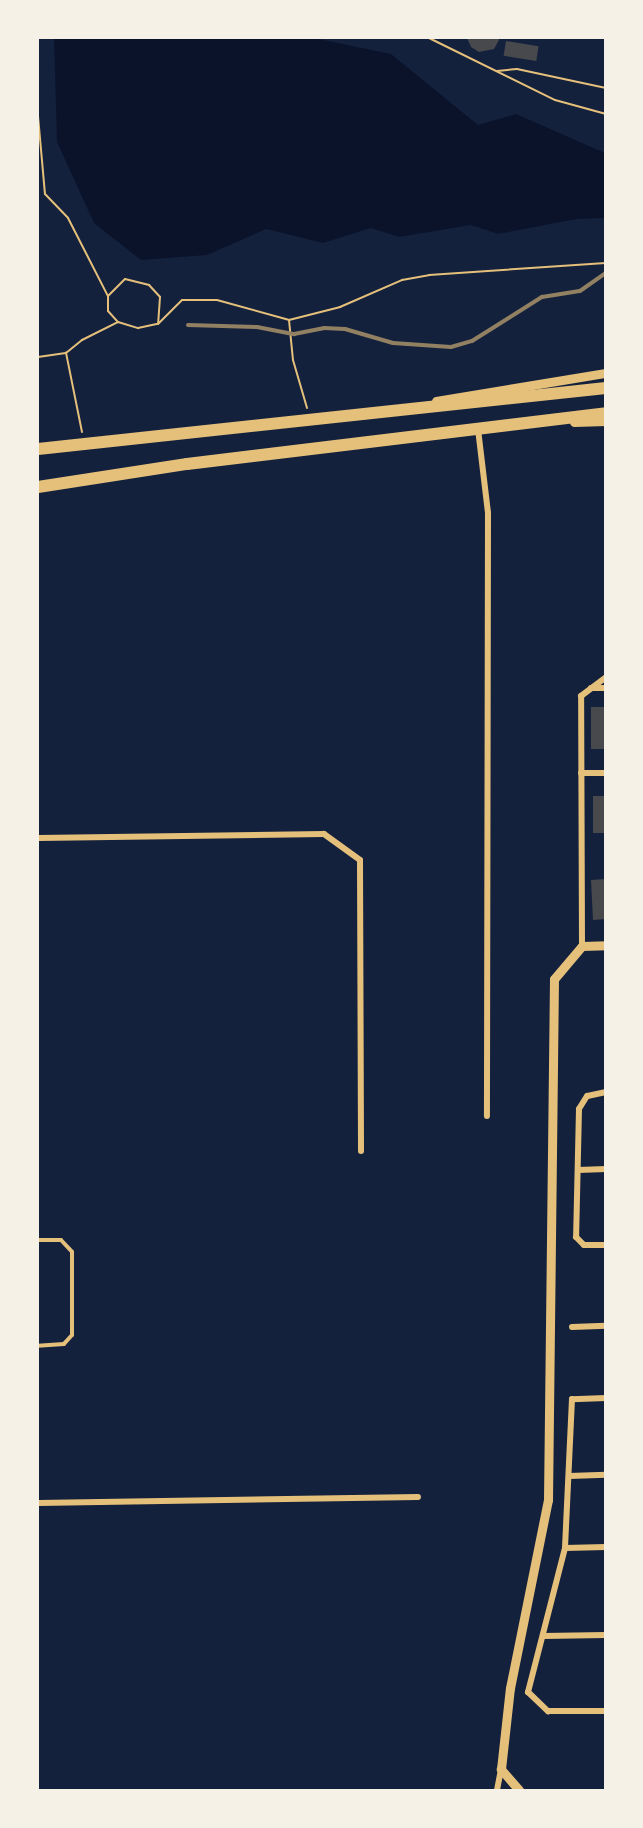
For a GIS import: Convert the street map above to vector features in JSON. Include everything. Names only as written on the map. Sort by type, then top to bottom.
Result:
[{"type":"main road","points":[[38,449],[414,406],[562,394],[606,388]]},
{"type":"main road","points":[[38,487],[478,429],[557,422],[606,413]]},
{"type":"street","points":[[414,406],[606,373]]},
{"type":"street","points":[[557,422],[606,421]]},
{"type":"street","points":[[478,429],[488,513],[487,1116]]},
{"type":"street","points":[[497,1791],[510,1688],[548,1500],[554,979],[582,946],[581,696],[606,676]]},
{"type":"street","points":[[591,688],[606,688]]},
{"type":"street","points":[[582,773],[606,772]]},
{"type":"street","points":[[38,838],[324,834],[360,860],[361,1151]]},
{"type":"street","points":[[582,946],[606,945]]},
{"type":"street","points":[[606,1092],[587,1096],[579,1109],[576,1237],[584,1245],[606,1245]]},
{"type":"street","points":[[578,1170],[606,1169]]},
{"type":"street","points":[[572,1327],[606,1326]]},
{"type":"street","points":[[606,1398],[572,1399],[565,1548],[528,1692],[548,1711],[606,1711]]},
{"type":"street","points":[[569,1476],[606,1475]]},
{"type":"street","points":[[38,1503],[418,1497]]},
{"type":"street","points":[[565,1548],[606,1547]]},
{"type":"street","points":[[543,1636],[606,1635]]},
{"type":"street","points":[[501,1769],[519,1791]]},
{"type":"lane","points":[[38,1239],[61,1240],[72,1252],[72,1335],[64,1344],[38,1346]]},
{"type":"path","points":[[429,38],[555,100],[606,114]]},
{"type":"path","points":[[497,71],[517,69],[606,88]]},
{"type":"path","points":[[38,116],[45,194],[68,218],[108,296],[108,311],[118,322],[138,328],[158,324],[182,300],[217,300],[288,320],[340,307],[402,280],[429,275],[606,262]]},
{"type":"path","points":[[38,183],[43,183]]},
{"type":"path","points":[[108,296],[125,279],[149,285],[160,297],[158,324]]},
{"type":"path","points":[[288,320],[308,419]]},
{"type":"path","points":[[38,357],[66,353],[82,340],[118,322]]},
{"type":"path","points":[[66,353],[84,444]]},
{"type":"water","points":[[54,38],[314,38],[391,54],[478,125],[516,114],[605,153],[605,218],[577,219],[498,234],[471,225],[399,237],[371,228],[323,243],[266,229],[207,255],[141,260],[94,223],[57,142]]},
{"type":"building","points":[[467,38],[499,38],[499,40],[494,49],[479,52],[471,47]]},
{"type":"building","points":[[506,41],[539,46],[536,61],[504,56]]},
{"type":"building","points":[[591,707],[606,707],[606,749],[591,749]]},
{"type":"building","points":[[593,796],[606,796],[606,833],[593,833]]},
{"type":"building","points":[[606,879],[606,919],[593,920],[591,880]]},
{"type":"railway","points":[[188,325],[257,327],[294,334],[324,328],[345,329],[393,343],[451,347],[472,341],[542,297],[580,291],[606,273]]}]
